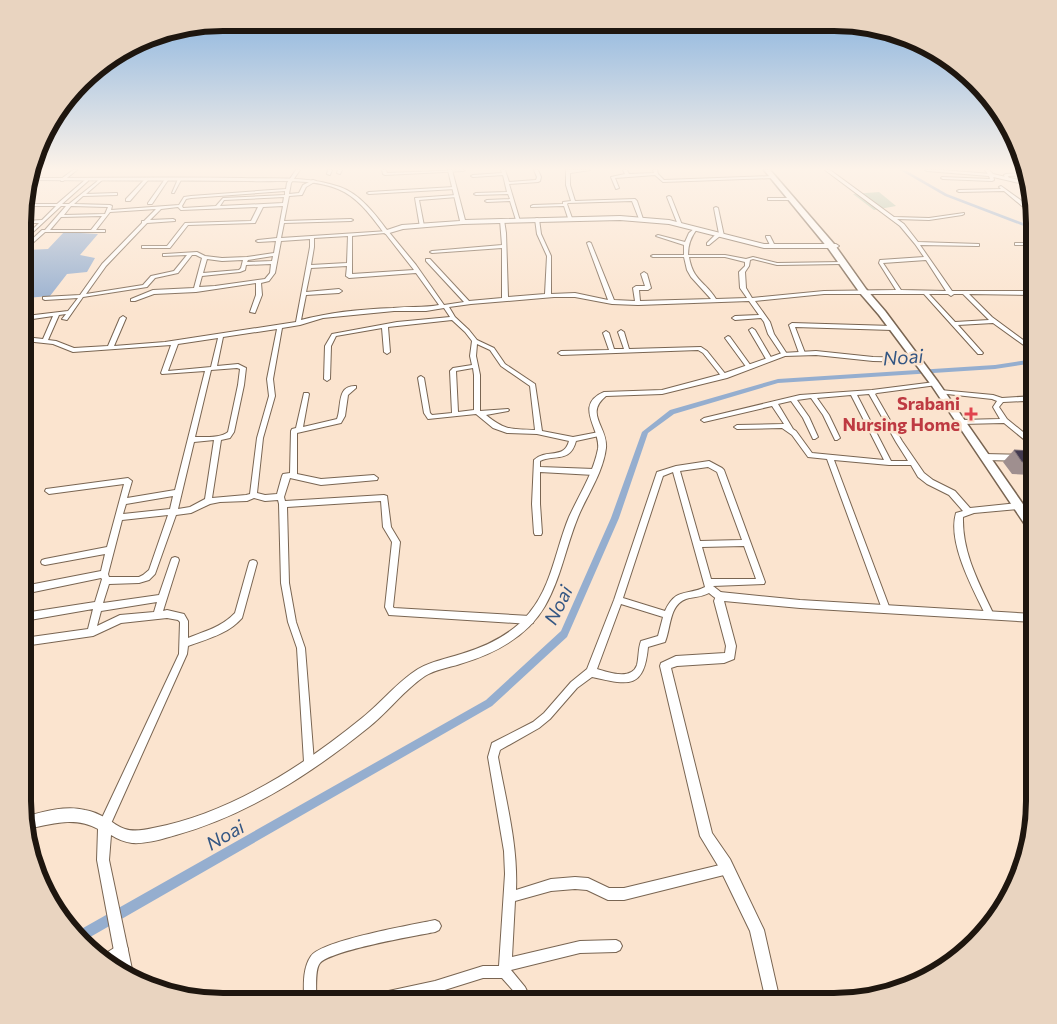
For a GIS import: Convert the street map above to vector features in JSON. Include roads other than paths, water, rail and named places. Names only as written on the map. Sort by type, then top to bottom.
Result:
[{"type":"main road","points":[[807,218],[833,246],[842,262],[935,385],[1026,516]]},
{"type":"main road","points":[[810,218],[866,292]]},
{"type":"street","points":[[32,232],[46,218]]},
{"type":"street","points":[[31,244],[57,218]]},
{"type":"street","points":[[93,230],[104,218]]},
{"type":"street","points":[[65,319],[104,265],[149,218]]},
{"type":"street","points":[[144,247],[168,247],[185,225],[253,222],[255,218]]},
{"type":"street","points":[[133,300],[154,292],[196,290],[270,279],[284,218]]},
{"type":"street","points":[[376,218],[453,318],[475,341],[492,348],[503,364],[533,385],[539,432]]},
{"type":"street","points":[[420,218],[422,226]]},
{"type":"street","points":[[462,218],[463,222]]},
{"type":"street","points":[[258,241],[386,232],[396,229],[463,222],[570,218],[641,219],[680,225],[748,243],[773,246],[833,246]]},
{"type":"street","points":[[677,218],[680,225]]},
{"type":"street","points":[[717,218],[720,235]]},
{"type":"street","points":[[894,218],[937,218]]},
{"type":"street","points":[[894,218],[916,243],[951,294]]},
{"type":"street","points":[[144,222],[173,220]]},
{"type":"street","points":[[283,222],[351,220]]},
{"type":"street","points":[[502,220],[505,299]]},
{"type":"street","points":[[537,220],[538,234],[549,256],[548,296]]},
{"type":"street","points":[[31,222],[43,221]]},
{"type":"street","points":[[695,229],[690,234],[687,244],[687,263],[697,282],[710,292],[714,300]]},
{"type":"street","points":[[32,232],[103,231]]},
{"type":"street","points":[[350,235],[349,276],[417,271]]},
{"type":"street","points":[[709,244],[720,235]]},
{"type":"street","points":[[658,236],[687,244]]},
{"type":"street","points":[[298,324],[312,237]]},
{"type":"street","points":[[768,237],[773,246]]},
{"type":"street","points":[[589,243],[612,302]]},
{"type":"street","points":[[916,243],[977,245]]},
{"type":"street","points":[[1017,244],[1026,244]]},
{"type":"street","points":[[432,252],[504,246]]},
{"type":"street","points":[[45,298],[82,296],[146,286],[152,277],[176,272],[191,253]]},
{"type":"street","points":[[165,255],[197,253],[200,257],[220,260],[276,254]]},
{"type":"street","points":[[653,256],[724,256],[748,261]]},
{"type":"street","points":[[196,290],[204,258]]},
{"type":"street","points":[[200,275],[240,271],[246,258]]},
{"type":"street","points":[[784,354],[763,316],[743,288],[742,272],[748,259],[754,258],[777,264],[842,262]]},
{"type":"street","points":[[900,292],[881,263],[882,261],[927,258]]},
{"type":"street","points":[[428,260],[460,304]]},
{"type":"street","points":[[244,264],[275,262]]},
{"type":"street","points":[[308,267],[349,264]]},
{"type":"street","points":[[638,303],[636,288],[648,288],[644,274]]},
{"type":"street","points":[[254,312],[260,295],[258,282]]},
{"type":"street","points":[[303,294],[339,291]]},
{"type":"street","points":[[31,339],[45,340],[73,350],[175,343],[298,324],[317,317],[338,314],[548,296],[575,296],[612,302],[638,303],[866,292],[1026,293]]},
{"type":"street","points":[[926,293],[980,353]]},
{"type":"street","points":[[965,294],[994,321],[1026,343]]},
{"type":"street","points":[[31,317],[70,312]]},
{"type":"street","points":[[45,340],[57,313]]},
{"type":"street","points":[[735,318],[763,316]]},
{"type":"street","points":[[110,348],[123,318]]},
{"type":"street","points":[[327,379],[328,346],[334,335],[385,326],[453,318]]},
{"type":"street","points":[[954,324],[994,321]]},
{"type":"street","points":[[802,354],[792,325],[892,328]]},
{"type":"street","points":[[254,495],[260,438],[272,396],[270,379],[280,326]]},
{"type":"street","points":[[385,326],[387,352]]},
{"type":"street","points":[[752,330],[769,359]]},
{"type":"street","points":[[621,332],[627,350]]},
{"type":"street","points":[[606,333],[612,351]]},
{"type":"street","points":[[31,589],[105,577],[139,580],[146,578],[152,572],[173,512],[210,368],[221,335]]},
{"type":"street","points":[[728,338],[749,367]]},
{"type":"street","points":[[475,341],[473,356],[477,375],[479,413],[501,430],[539,432],[573,439],[599,434]]},
{"type":"street","points":[[175,343],[164,373],[238,366],[243,370],[231,432],[228,436],[218,439],[192,440]]},
{"type":"street","points":[[561,353],[699,348],[705,352],[724,376]]},
{"type":"street","points":[[33,822],[78,814],[104,824],[125,836],[146,836],[187,826],[225,812],[276,784],[309,762],[368,720],[411,681],[430,668],[469,656],[500,643],[524,627],[544,598],[558,567],[572,519],[594,472],[602,446],[592,413],[595,404],[604,394],[662,392],[724,376],[784,354],[917,361]]},
{"type":"street","points":[[455,414],[453,371],[455,369],[475,366]]},
{"type":"street","points":[[422,378],[428,415],[432,417],[506,410]]},
{"type":"street","points":[[704,420],[793,399],[935,385],[1001,400],[1025,398]]},
{"type":"street","points":[[293,475],[294,431],[339,422],[342,418],[343,396],[354,386]]},
{"type":"street","points":[[872,392],[899,442],[913,463],[926,479],[952,492],[968,511]]},
{"type":"street","points":[[299,429],[306,394]]},
{"type":"street","points":[[853,394],[889,463]]},
{"type":"street","points":[[813,396],[826,415],[837,438]]},
{"type":"street","points":[[793,399],[806,417],[815,437]]},
{"type":"street","points":[[1001,400],[996,408],[1005,420],[1026,437]]},
{"type":"street","points":[[774,402],[808,454],[889,463],[913,463]]},
{"type":"street","points":[[961,422],[1005,420]]},
{"type":"street","points":[[737,427],[775,426],[790,428]]},
{"type":"street","points":[[208,501],[218,439]]},
{"type":"street","points":[[538,533],[538,460],[569,452],[573,439]]},
{"type":"street","points":[[829,456],[886,608]]},
{"type":"street","points":[[984,457],[1026,458]]},
{"type":"street","points":[[522,993],[505,968],[510,897],[510,851],[498,790],[493,757],[494,750],[547,716],[574,685],[591,672],[618,600],[660,474],[676,469],[709,464],[720,470],[761,582],[686,595],[677,599],[671,604],[662,639],[644,644],[640,668],[634,676],[627,678],[591,672]]},
{"type":"street","points":[[676,469],[731,646],[730,656],[676,661],[667,664],[665,670],[706,836],[728,869],[758,930],[771,993]]},
{"type":"street","points":[[537,470],[594,472]]},
{"type":"street","points":[[309,762],[301,648],[292,622],[285,583],[281,500],[286,476],[293,475],[321,482],[374,478]]},
{"type":"street","points":[[49,491],[125,480],[128,483],[109,550],[105,577],[91,632]]},
{"type":"street","points":[[122,502],[178,492]]},
{"type":"street","points":[[118,517],[198,508],[208,501],[220,498],[247,498],[254,495],[281,500],[384,498],[387,527],[396,542],[389,608],[392,612],[530,620]]},
{"type":"street","points":[[990,615],[976,587],[964,555],[959,515],[968,511],[1020,506]]},
{"type":"street","points":[[698,544],[747,543]]},
{"type":"street","points":[[45,562],[109,550]]},
{"type":"street","points":[[157,615],[175,560]]},
{"type":"street","points":[[184,643],[227,627],[234,621],[239,615],[253,563]]},
{"type":"street","points":[[713,590],[800,604],[1026,617]]},
{"type":"street","points":[[31,616],[162,598]]},
{"type":"street","points":[[618,600],[667,615]]},
{"type":"street","points":[[31,641],[91,632],[103,629],[112,621],[120,619],[168,614],[181,617],[185,627],[183,654],[104,824],[103,860],[124,965]]},
{"type":"street","points":[[510,897],[551,885],[575,883],[588,884],[608,894],[624,894],[728,869]]},
{"type":"street","points":[[311,993],[313,966],[316,958],[355,944],[435,926]]},
{"type":"street","points":[[111,956],[121,946]]},
{"type":"street","points":[[407,993],[580,947],[616,946]]},
{"type":"water","points":[[64,232],[98,234],[80,255],[95,258],[87,272],[67,274],[50,296],[31,298],[31,250],[48,249]]},
{"type":"waterway","name":"Noai","points":[[1005,218],[1026,226]]},
{"type":"waterway","name":"Noai","points":[[85,933],[489,703],[564,634],[615,518],[645,432],[672,412],[778,381],[995,367],[1026,362]]},
{"type":"place","name":"Srabani Nursing Home","points":[[971,414]]}]
